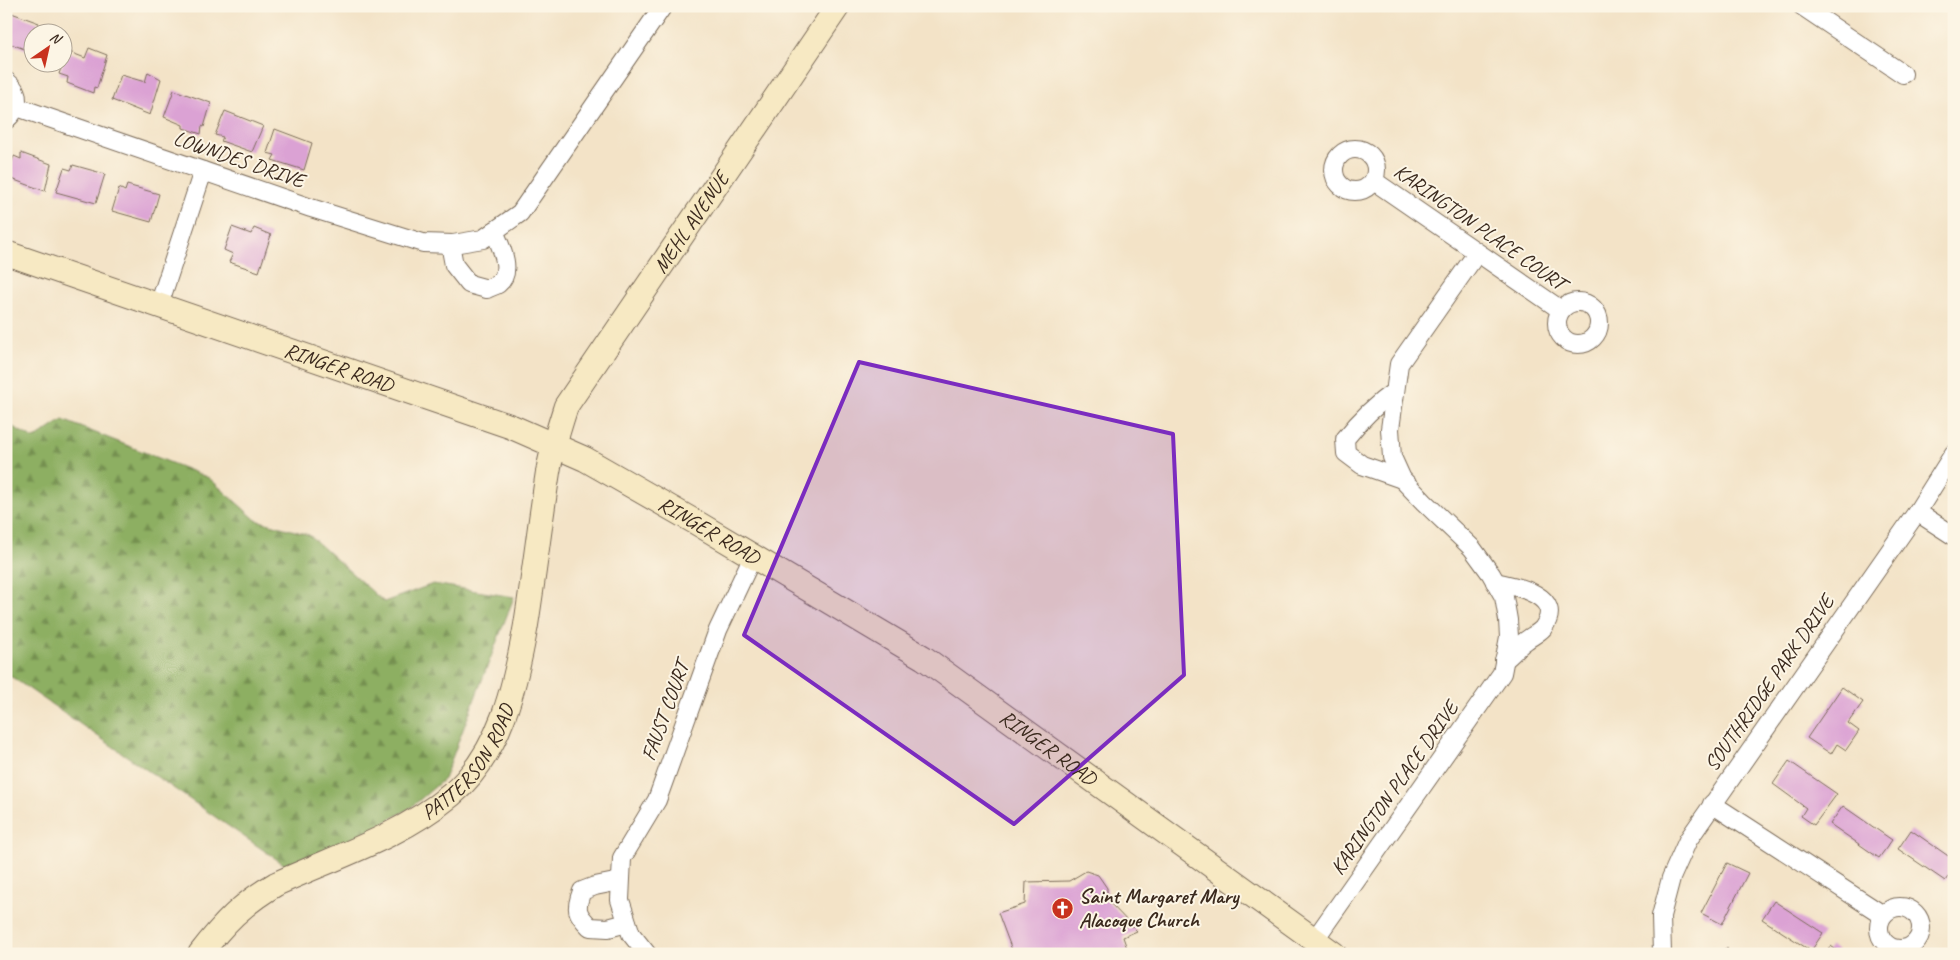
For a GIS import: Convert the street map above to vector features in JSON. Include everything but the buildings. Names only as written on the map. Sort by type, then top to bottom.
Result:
[{"type":"street","name":"LOWNDES DRIVE","points":[[6,81],[16,91],[18,99],[11,114],[203,171],[423,243],[450,244],[483,238],[520,214],[663,6]]},
{"type":"street","name":"MEHL AVENUE","points":[[553,444],[566,406],[838,6]]},
{"type":"street","points":[[1802,6],[1904,74]]},
{"type":"street","points":[[159,305],[203,171]]},
{"type":"street","name":"KARINGTON PLACE COURT","points":[[1374,181],[1561,310]]},
{"type":"street","points":[[450,244],[454,266],[469,284],[487,289],[499,283],[505,271],[505,258],[494,231]]},
{"type":"street","name":"RINGER ROAD","points":[[6,253],[512,427],[585,459],[882,631],[934,665],[1334,954]]},
{"type":"street","name":"KARINGTON PLACE DRIVE","points":[[1315,939],[1502,673],[1509,637],[1504,597],[1472,548],[1402,478],[1392,457],[1390,430],[1399,364],[1477,253]]},
{"type":"street","name":"KARINGTON PLACE DRIVE","points":[[1395,391],[1377,404],[1345,438],[1346,453],[1362,465],[1402,478]]},
{"type":"street","name":"PATTERSON ROAD","points":[[200,954],[236,911],[257,894],[401,828],[452,794],[479,764],[487,752],[506,710],[517,673],[553,444]]},
{"type":"street","name":"SOUTHRIDGE PARK DRIVE","points":[[1662,954],[1661,916],[1671,878],[1688,840],[1917,512],[1954,453]]},
{"type":"street","points":[[1917,512],[1954,536]]},
{"type":"street","name":"FAUST COURT","points":[[647,954],[631,934],[620,900],[622,858],[657,800],[718,630],[754,556]]},
{"type":"street","name":"KARINGTON PLACE DRIVE","points":[[1495,582],[1532,591],[1545,602],[1549,614],[1543,628],[1522,643],[1513,654],[1504,660]]},
{"type":"street","points":[[1712,804],[1883,915]]},
{"type":"street","points":[[620,881],[594,886],[582,892],[577,905],[580,917],[590,927],[608,928],[627,923]]},
{"type":"highlighted area","points":[[859,362],[1173,434],[1184,675],[1014,824],[744,635]]},
{"type":"green space","points":[[63,420],[209,478],[256,520],[309,535],[384,602],[433,584],[514,597],[444,779],[409,809],[363,834],[288,867],[6,673],[6,423],[34,439]]},
{"type":"place","name":"Saint Margaret Mary Alacoque Church","points":[[1063,908]]}]
